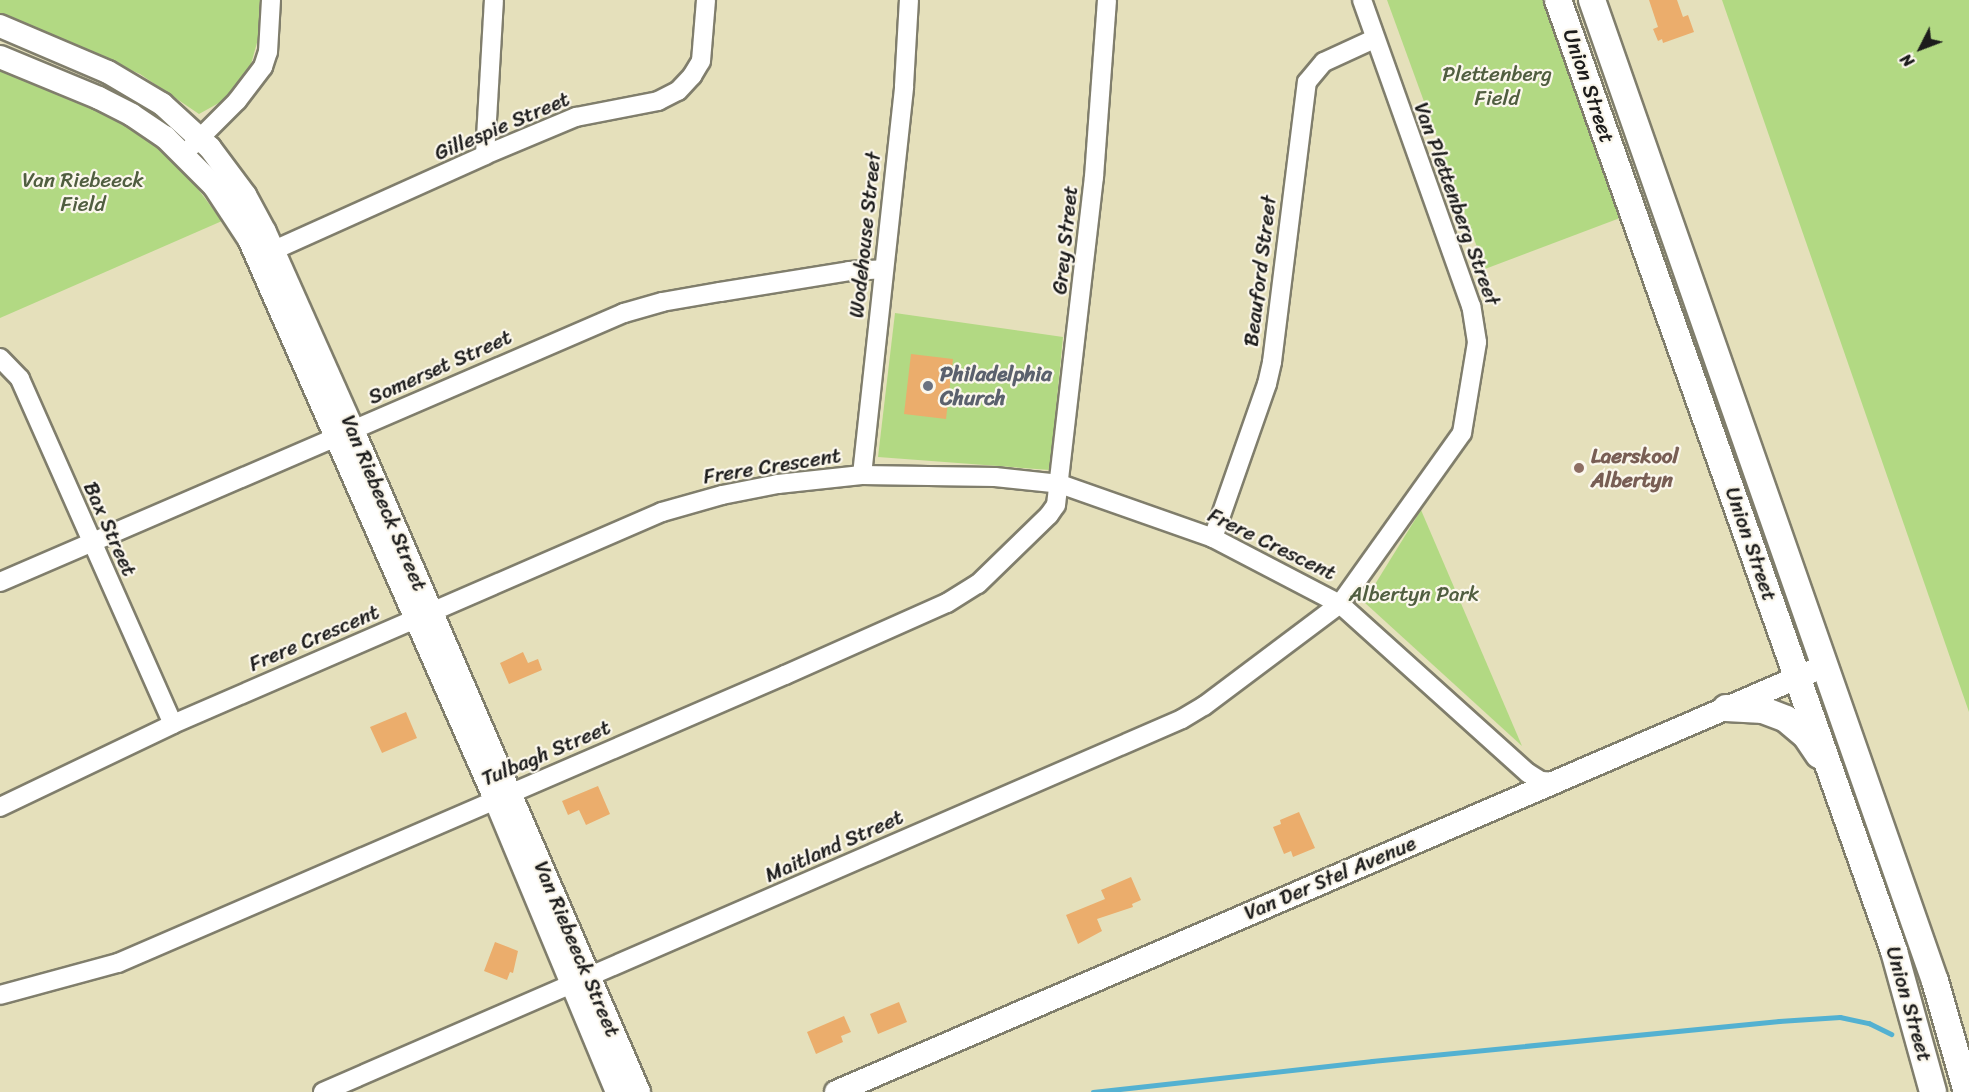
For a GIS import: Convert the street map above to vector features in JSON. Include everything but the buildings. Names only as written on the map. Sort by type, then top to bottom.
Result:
[{"type":"main road","name":"Union Street","points":[[1558,0],[1894,951],[1933,1092]]},
{"type":"main road","name":"Union Street","points":[[1592,0],[1935,981],[1967,1092]]},
{"type":"main road","points":[[1657,278],[1685,267]]},
{"type":"main road","points":[[1726,708],[1763,710],[1786,719],[1806,736],[1833,778]]},
{"type":"street","points":[[184,154],[237,101],[263,67],[268,52],[271,0]]},
{"type":"street","points":[[484,155],[494,0]]},
{"type":"street","name":"Gillespie Street","points":[[265,254],[484,155],[576,117],[658,100],[678,91],[692,76],[701,61],[706,0]]},
{"type":"street","name":"Wodehouse Street","points":[[862,475],[904,86],[909,0]]},
{"type":"street","name":"Grey Street","points":[[1060,484],[1095,177],[1107,0]]},
{"type":"street","name":"Van Plettenberg Street","points":[[1340,603],[1462,433],[1477,342],[1471,306],[1362,0]]},
{"type":"street","name":"Van Riebeeck Street","points":[[0,26],[108,72],[141,90],[162,104],[201,138],[238,184],[265,254],[502,796],[615,1063],[639,1092]]},
{"type":"street","name":"Beauford Street","points":[[1213,538],[1272,362],[1307,82],[1324,62],[1374,39]]},
{"type":"street","name":"Van Riebeeck Street","points":[[0,57],[119,108],[165,137],[214,186],[249,239],[265,254]]},
{"type":"street","name":"Somerset Street","points":[[0,582],[640,308],[786,281],[883,269]]},
{"type":"street","name":"Bax Street","points":[[0,358],[14,369],[20,379],[173,724]]},
{"type":"street","name":"Frere Crescent","points":[[0,807],[173,724],[633,523],[686,503],[788,482],[862,475],[996,477],[1060,484],[1213,538],[1340,603],[1528,772],[1542,781],[1558,782]]},
{"type":"street","name":"Tulbagh Street","points":[[0,995],[118,963],[960,597],[986,577],[1049,515],[1056,505],[1060,484]]},
{"type":"street","name":"Maitland Street","points":[[323,1092],[1182,719],[1204,706],[1340,603]]},
{"type":"street","name":"Van Der Stel Avenue","points":[[836,1092],[1824,666]]},
{"type":"street","name":"Van Riebeeck Street","points":[[615,1063],[617,1092]]},
{"type":"green space","points":[[0,0],[260,0],[258,39],[248,75],[226,99],[199,114],[140,74],[0,15]]},
{"type":"green space","name":"Plettenberg Field","points":[[1387,0],[1546,0],[1620,218],[1485,269]]},
{"type":"green space","points":[[1722,0],[1969,0],[1969,712]]},
{"type":"green space","name":"Van Riebeeck Field","points":[[0,68],[128,124],[155,142],[177,161],[222,221],[0,318]]},
{"type":"green space","points":[[895,313],[1063,337],[1050,470],[878,457]]},
{"type":"green space","name":"Albertyn Park","points":[[1421,510],[1522,746],[1364,602]]},
{"type":"waterway","points":[[1093,1092],[1372,1061],[1779,1021],[1840,1017],[1869,1023],[1892,1034]]},
{"type":"place","name":"Philadelphia Church","points":[[928,386]]},
{"type":"place","name":"Laerskool Albertyn","points":[[1579,468]]}]
